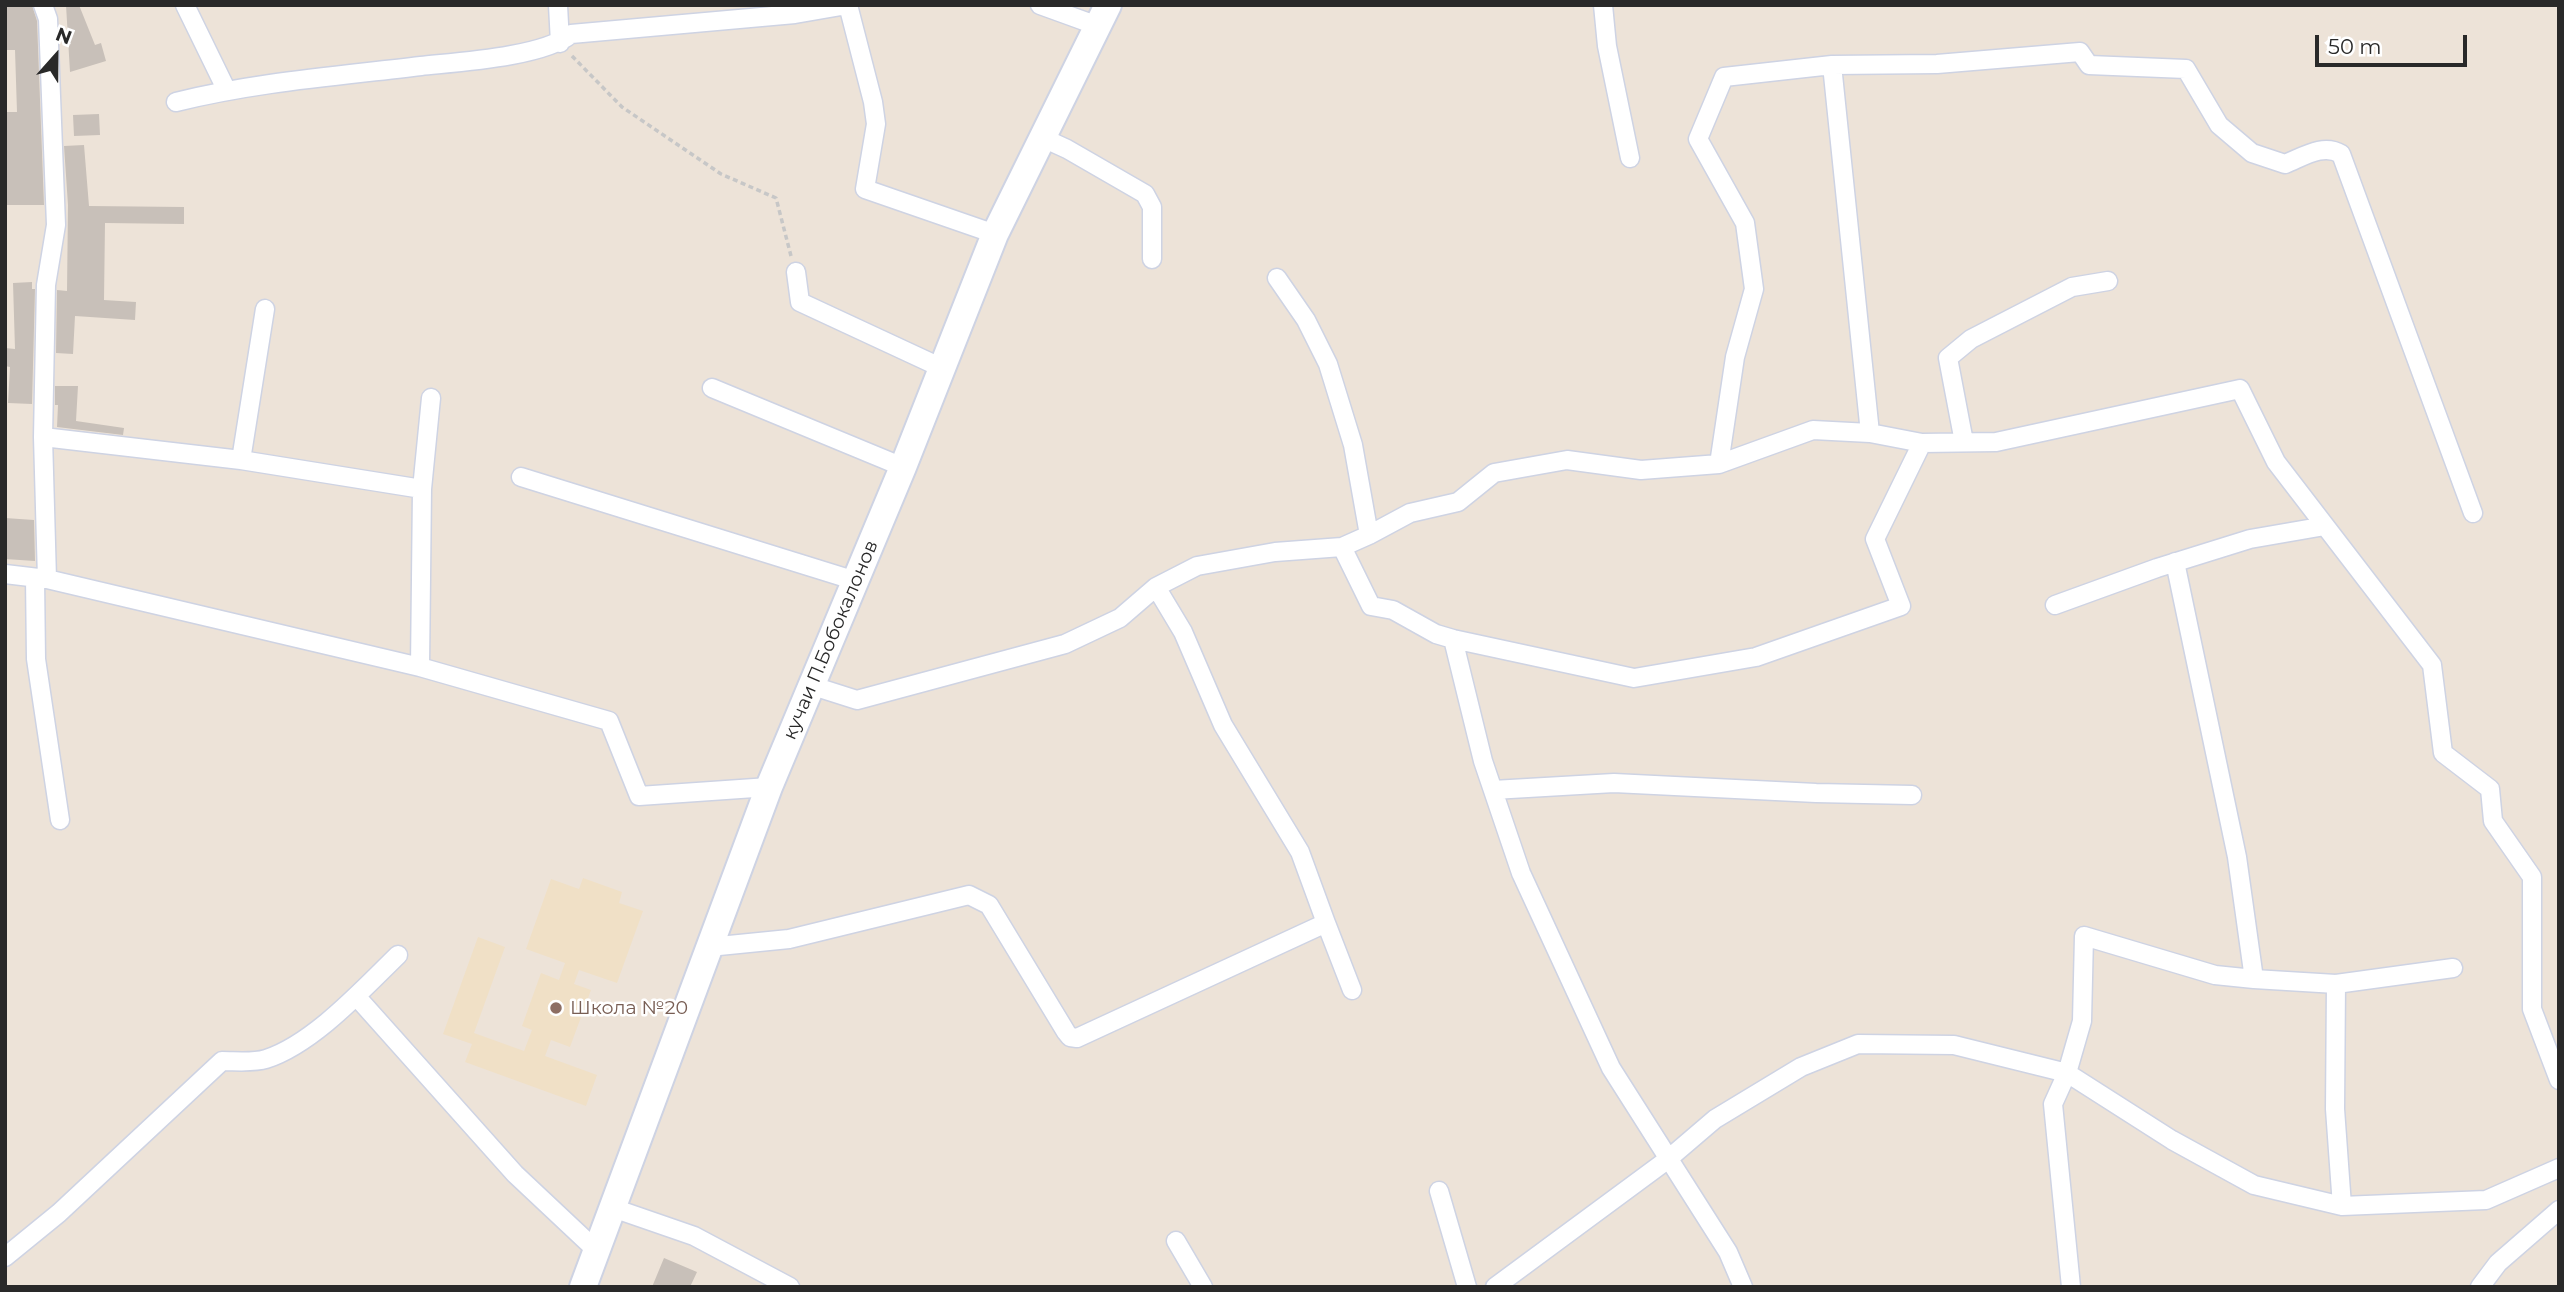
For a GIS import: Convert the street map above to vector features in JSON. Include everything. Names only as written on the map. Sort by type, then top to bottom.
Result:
[{"type":"main road","name":"кучаи П.Бобокалонов","points":[[583,1287],[768,787],[813,686],[903,467],[995,234],[1103,16]]},
{"type":"street","points":[[43,5],[48,19],[56,225],[46,285],[41,579],[36,659],[61,820]]},
{"type":"street","points":[[185,5],[226,89]]},
{"type":"street","points":[[558,5],[560,43]]},
{"type":"street","points":[[176,102],[226,89],[494,58],[560,43],[571,34],[795,15],[847,5],[873,102],[876,124],[864,189],[995,234]]},
{"type":"street","points":[[1040,5],[1103,16]]},
{"type":"street","points":[[1603,5],[1607,46],[1630,158]]},
{"type":"street","points":[[1719,464],[1735,357],[1754,289],[1745,223],[1698,139],[1724,77],[1832,65],[1937,64],[2080,51],[2089,65],[2186,69],[2219,125],[2252,153],[2285,164],[2319,150],[2333,149],[2341,153],[2473,513]]},
{"type":"street","points":[[1832,65],[1870,433]]},
{"type":"street","points":[[1043,138],[1145,194],[1153,207],[1152,260]]},
{"type":"street","points":[[796,272],[800,302],[942,368]]},
{"type":"street","points":[[1277,278],[1306,320],[1328,364],[1353,445],[1370,536]]},
{"type":"street","points":[[1964,442],[1948,358],[1971,339],[2072,288],[2108,281]]},
{"type":"street","points":[[241,460],[265,309]]},
{"type":"street","points":[[712,388],[903,467]]},
{"type":"street","points":[[813,686],[857,700],[1065,644],[1120,618],[1156,587],[1197,566],[1275,552],[1342,547],[1370,536],[1410,513],[1458,502],[1494,474],[1567,460],[1641,470],[1719,464],[1813,430],[1870,433],[1922,443],[1996,442],[2241,389],[2276,462],[2432,665],[2443,753],[2490,789],[2493,821],[2532,877],[2532,1009],[2559,1080]]},
{"type":"street","points":[[420,667],[422,489],[431,398]]},
{"type":"street","points":[[43,437],[241,460],[422,489]]},
{"type":"street","points":[[1342,547],[1371,606],[1393,610],[1436,634],[1453,639],[1634,678],[1756,657],[1901,606],[1874,539],[1922,443]]},
{"type":"street","points":[[521,477],[856,581]]},
{"type":"street","points":[[2055,605],[2175,562],[2250,539],[2325,526]]},
{"type":"street","points":[[2175,562],[2236,857],[2254,979]]},
{"type":"street","points":[[5,574],[41,579],[420,667],[609,721],[639,796],[768,787]]},
{"type":"street","points":[[1156,587],[1182,632],[1223,725],[1300,852],[1352,990]]},
{"type":"street","points":[[1453,639],[1483,761],[1521,873],[1611,1068],[1667,1160],[1728,1252],[1742,1287]]},
{"type":"street","points":[[1493,790],[1614,783],[1816,793],[1912,794]]},
{"type":"street","points":[[709,947],[789,939],[969,895],[989,905],[1066,1032],[1070,1037],[1077,1038],[1326,923]]},
{"type":"street","points":[[2071,1287],[2053,1104],[2067,1073],[2082,1021],[2084,936],[2215,975],[2254,979],[2336,984],[2453,968]]},
{"type":"street","points":[[5,1257],[59,1213],[222,1061],[264,1060],[297,1045],[356,996],[398,955]]},
{"type":"street","points":[[2336,984],[2335,1109],[2342,1206]]},
{"type":"street","points":[[356,996],[515,1174],[597,1251]]},
{"type":"street","points":[[1495,1287],[1667,1160],[1715,1119],[1801,1067],[1858,1044],[1954,1045],[2067,1073],[2172,1140],[2254,1185],[2342,1206],[2486,1199],[2559,1168]]},
{"type":"street","points":[[1439,1191],[1467,1287]]},
{"type":"street","points":[[613,1208],[694,1236],[790,1287]]},
{"type":"street","points":[[2480,1287],[2498,1263],[2559,1210]]},
{"type":"street","points":[[1176,1241],[1203,1287]]},
{"type":"path","points":[[560,43],[622,107],[721,174],[776,198],[796,272]]},
{"type":"shaded area","name":"Школа №20","points":[[583,878],[622,892],[619,903],[643,911],[617,983],[579,970],[574,984],[591,990],[570,1047],[551,1040],[545,1056],[597,1075],[586,1106],[465,1062],[472,1044],[443,1034],[478,937],[505,947],[474,1033],[524,1051],[532,1030],[522,1026],[541,973],[559,980],[565,963],[526,949],[551,879],[579,889]]},
{"type":"building","points":[[5,5],[32,5],[37,21],[44,205],[5,205],[5,112],[17,112],[15,50],[5,50]]},
{"type":"building","points":[[66,5],[79,5],[95,45],[101,43],[106,61],[70,72]]},
{"type":"building","points":[[99,114],[100,135],[74,136],[73,115]]},
{"type":"building","points":[[84,145],[89,206],[184,207],[184,224],[105,223],[104,300],[136,302],[135,320],[75,316],[73,354],[56,353],[57,290],[67,291],[68,205],[64,146]]},
{"type":"building","points":[[32,282],[32,289],[35,289],[32,404],[8,403],[10,367],[5,366],[5,348],[15,349],[13,283]]},
{"type":"building","points":[[55,386],[78,386],[76,421],[124,428],[123,435],[57,427]]},
{"type":"building","points":[[5,518],[34,520],[35,561],[5,559]]},
{"type":"building","points":[[664,1258],[697,1272],[690,1287],[652,1287]]},
{"type":"place","name":"Школа №20","points":[[556,1008]]}]
